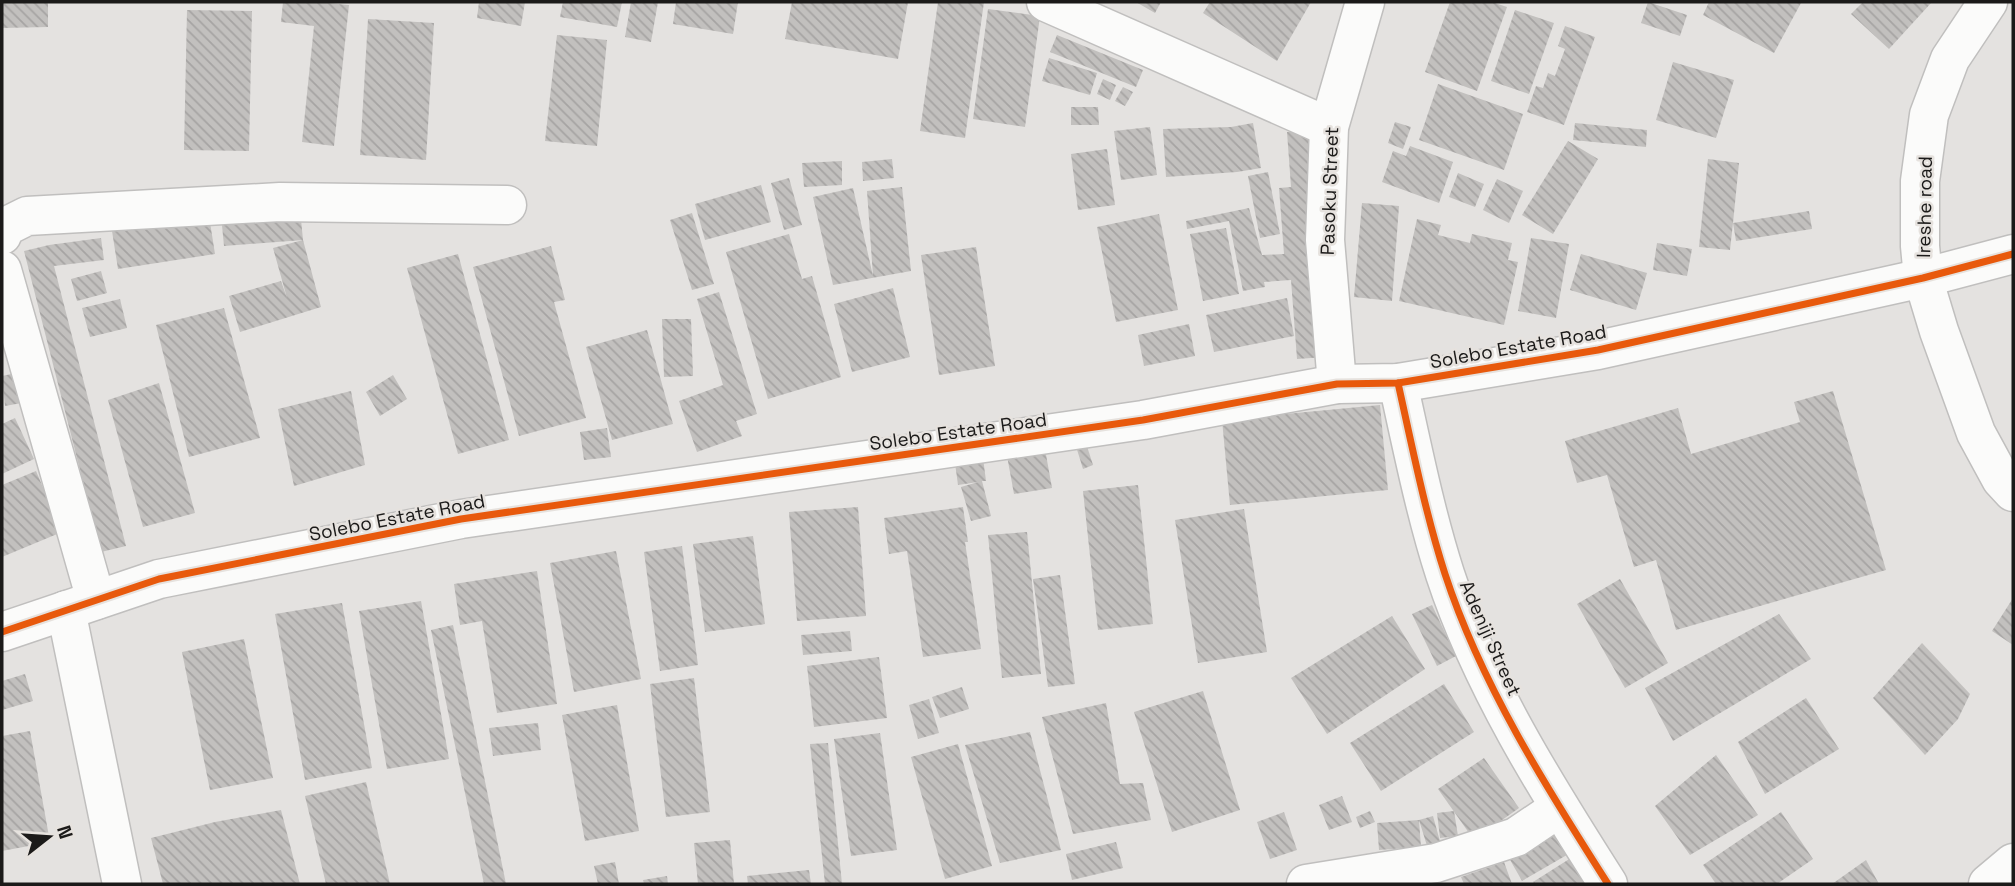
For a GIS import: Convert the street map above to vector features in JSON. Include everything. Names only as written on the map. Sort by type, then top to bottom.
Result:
[{"type":"street","points":[[1046,2],[1329,127]]},
{"type":"street","name":"Pasoku Street","points":[[1337,384],[1325,240],[1329,127],[1365,2]]},
{"type":"street","name":"Ireshe road","points":[[1988,2],[1950,59],[1929,115],[1920,181],[1920,246],[1923,278],[1976,433],[2001,479],[2013,492]]},
{"type":"street","points":[[2,235],[4,228],[15,222],[27,216],[41,215],[280,202],[507,205]]},
{"type":"street","name":"Solebo Estate Road","points":[[2,632],[159,579],[461,519],[1143,420],[1337,384],[1398,383],[1598,350],[1923,278],[2013,254]]},
{"type":"street","points":[[2,270],[81,605],[122,884]]},
{"type":"street","name":"Adeniji Street","points":[[1398,383],[1423,494],[1445,575],[1475,648],[1518,737],[1559,808],[1608,884]]},
{"type":"street","points":[[1306,884],[1436,863],[1516,837],[1559,808]]},
{"type":"street","points":[[1988,884],[2013,863]]},
{"type":"building","points":[[2,2],[48,2],[48,27],[2,28]]},
{"type":"building","points":[[283,2],[349,5],[334,146],[302,142],[314,26],[281,22]]},
{"type":"building","points":[[479,2],[525,2],[521,26],[477,18]]},
{"type":"building","points":[[563,2],[622,2],[617,27],[560,17]]},
{"type":"building","points":[[631,2],[658,2],[651,42],[625,37]]},
{"type":"building","points":[[676,2],[738,2],[733,34],[673,24]]},
{"type":"building","points":[[792,2],[908,2],[898,59],[785,39]]},
{"type":"building","points":[[938,2],[984,2],[965,138],[920,131]]},
{"type":"building","points":[[1136,2],[1161,2],[1155,13]]},
{"type":"building","points":[[1210,2],[1311,2],[1277,61],[1203,13]]},
{"type":"building","points":[[1450,2],[1492,2],[1507,7],[1477,91],[1425,72]]},
{"type":"building","points":[[1648,2],[1687,15],[1680,36],[1641,23]]},
{"type":"building","points":[[1709,2],[1801,3],[1774,53],[1703,15]]},
{"type":"building","points":[[1863,2],[1932,2],[1889,49],[1851,14]]},
{"type":"building","points":[[988,9],[1040,16],[1025,127],[973,119]]},
{"type":"building","points":[[187,10],[252,11],[249,151],[184,150]]},
{"type":"building","points":[[1515,10],[1554,23],[1529,94],[1491,81]]},
{"type":"building","points":[[368,19],[434,23],[426,160],[360,155]]},
{"type":"building","points":[[1565,26],[1595,37],[1564,125],[1527,112],[1536,86],[1543,88],[1548,73],[1555,76],[1565,49],[1558,46]]},
{"type":"building","points":[[557,35],[607,40],[597,146],[545,141]]},
{"type":"building","points":[[1057,35],[1143,70],[1136,87],[1050,52]]},
{"type":"building","points":[[1049,58],[1097,73],[1090,95],[1042,81]]},
{"type":"building","points":[[1673,62],[1734,80],[1716,138],[1656,120]]},
{"type":"building","points":[[1103,79],[1116,85],[1110,100],[1097,94]]},
{"type":"building","points":[[1438,84],[1523,114],[1504,170],[1419,140]]},
{"type":"building","points":[[1123,87],[1133,92],[1125,106],[1115,101]]},
{"type":"building","points":[[1071,107],[1098,107],[1099,125],[1071,125]]},
{"type":"building","points":[[1395,122],[1411,127],[1403,149],[1388,143]]},
{"type":"building","points":[[1253,123],[1261,168],[1166,177],[1163,129],[1231,127]]},
{"type":"building","points":[[1575,123],[1647,130],[1646,147],[1573,140]]},
{"type":"building","points":[[1150,127],[1157,175],[1121,180],[1114,131]]},
{"type":"building","points":[[1308,131],[1325,357],[1297,359],[1291,280],[1264,282],[1265,287],[1243,291],[1229,221],[1187,229],[1186,221],[1249,208],[1262,255],[1284,254],[1279,188],[1291,187],[1287,132]]},
{"type":"building","points":[[1568,141],[1598,159],[1553,234],[1522,215]]},
{"type":"building","points":[[1410,146],[1453,162],[1439,203],[1382,182],[1393,151],[1406,156]]},
{"type":"building","points":[[1107,149],[1115,205],[1078,210],[1071,154]]},
{"type":"building","points":[[892,159],[894,178],[863,181],[862,162]]},
{"type":"building","points":[[1708,159],[1739,163],[1730,250],[1699,247]]},
{"type":"building","points":[[842,161],[842,185],[804,187],[802,163]]},
{"type":"building","points":[[1268,172],[1280,234],[1260,238],[1248,176]]},
{"type":"building","points":[[1458,173],[1484,184],[1475,207],[1449,197]]},
{"type":"building","points":[[789,178],[802,225],[784,230],[771,183]]},
{"type":"building","points":[[1497,179],[1523,191],[1509,223],[1483,210]]},
{"type":"building","points":[[761,185],[771,222],[705,240],[695,204]]},
{"type":"building","points":[[902,187],[911,271],[833,285],[813,197],[853,188],[873,276],[867,191]]},
{"type":"building","points":[[1362,203],[1399,206],[1392,301],[1354,297]]},
{"type":"building","points":[[300,209],[303,240],[224,246],[221,215]]},
{"type":"building","points":[[1809,211],[1812,229],[1736,241],[1733,223]]},
{"type":"building","points":[[692,213],[714,284],[692,290],[670,220]]},
{"type":"building","points":[[1159,214],[1178,310],[1116,322],[1097,227]]},
{"type":"building","points":[[209,216],[215,254],[118,269],[112,231]]},
{"type":"building","points":[[1417,219],[1441,225],[1438,235],[1470,243],[1472,234],[1512,243],[1508,260],[1518,262],[1504,325],[1399,301]]},
{"type":"building","points":[[1226,228],[1239,294],[1203,301],[1190,234]]},
{"type":"building","points":[[789,234],[802,279],[812,276],[841,377],[768,399],[726,252]]},
{"type":"building","points":[[101,238],[104,260],[54,266],[126,546],[101,552],[24,251]]},
{"type":"building","points":[[1531,238],[1569,244],[1556,318],[1518,311]]},
{"type":"building","points":[[303,240],[321,307],[240,332],[229,296],[281,281],[287,298],[273,248]]},
{"type":"building","points":[[1657,243],[1692,249],[1687,276],[1653,270]]},
{"type":"building","points":[[551,246],[565,300],[554,302],[586,418],[519,436],[473,267]]},
{"type":"building","points":[[976,247],[995,366],[939,375],[921,255]]},
{"type":"building","points":[[458,254],[509,440],[458,454],[407,268]]},
{"type":"building","points":[[1581,254],[1647,273],[1636,310],[1570,290]]},
{"type":"building","points":[[101,271],[107,293],[77,301],[71,279]]},
{"type":"building","points":[[893,288],[910,357],[852,372],[834,304]]},
{"type":"building","points":[[719,292],[757,414],[736,421],[742,436],[697,452],[679,401],[723,385],[697,299]]},
{"type":"building","points":[[1287,298],[1294,336],[1214,352],[1206,315]]},
{"type":"building","points":[[120,299],[127,328],[90,337],[82,308]]},
{"type":"building","points":[[224,308],[260,438],[189,457],[156,325]]},
{"type":"building","points":[[662,319],[691,319],[693,376],[664,377]]},
{"type":"building","points":[[1189,324],[1195,356],[1144,366],[1138,335]]},
{"type":"building","points":[[647,330],[673,424],[612,440],[586,347]]},
{"type":"building","points":[[21,372],[27,402],[5,406],[2,376]]},
{"type":"building","points":[[393,375],[407,399],[380,416],[366,392]]},
{"type":"building","points":[[159,383],[195,513],[143,527],[108,400]]},
{"type":"building","points":[[351,391],[365,465],[294,486],[278,409]]},
{"type":"building","points":[[1833,391],[1886,570],[1676,630],[1656,560],[1634,567],[1607,475],[1577,483],[1565,441],[1678,408],[1691,454],[1800,422],[1794,402]]},
{"type":"building","points":[[1380,405],[1388,490],[1230,505],[1222,420]]},
{"type":"building","points":[[15,418],[34,459],[2,474],[2,424]]},
{"type":"building","points":[[607,428],[611,457],[584,460],[580,432]]},
{"type":"building","points":[[1085,440],[1093,465],[1083,469],[1075,443]]},
{"type":"building","points":[[1045,449],[1052,488],[1014,494],[1007,456]]},
{"type":"building","points":[[983,458],[986,481],[982,481],[991,516],[971,521],[961,487],[978,482],[958,485],[955,463]]},
{"type":"building","points":[[36,471],[62,532],[2,557],[2,485]]},
{"type":"building","points":[[1138,485],[1153,624],[1098,630],[1083,491]]},
{"type":"building","points":[[858,507],[866,616],[797,621],[789,512]]},
{"type":"building","points":[[963,507],[968,542],[965,542],[981,649],[923,657],[907,551],[889,554],[884,518]]},
{"type":"building","points":[[1244,509],[1267,652],[1198,663],[1175,520]]},
{"type":"building","points":[[1027,532],[1041,674],[1002,678],[988,535]]},
{"type":"building","points":[[753,536],[765,624],[705,632],[693,544]]},
{"type":"building","points":[[682,546],[698,665],[660,671],[644,552]]},
{"type":"building","points":[[616,551],[641,679],[574,692],[550,563]]},
{"type":"building","points":[[537,571],[557,704],[497,713],[482,621],[460,625],[454,584]]},
{"type":"building","points":[[1060,575],[1075,684],[1048,687],[1033,579]]},
{"type":"building","points":[[1620,579],[1668,663],[1625,688],[1577,604]]},
{"type":"building","points":[[2013,598],[2013,645],[1992,631]]},
{"type":"building","points":[[421,601],[449,759],[387,769],[359,611]]},
{"type":"building","points":[[342,603],[372,768],[305,780],[275,614]]},
{"type":"building","points":[[1432,605],[1456,656],[1437,666],[1412,614]]},
{"type":"building","points":[[1779,614],[1811,659],[1673,741],[1645,688]]},
{"type":"building","points":[[1392,616],[1425,669],[1327,734],[1291,678]]},
{"type":"building","points":[[453,625],[506,884],[484,884],[431,630]]},
{"type":"building","points":[[850,631],[852,651],[803,655],[801,635]]},
{"type":"building","points":[[244,639],[273,778],[210,790],[182,652]]},
{"type":"building","points":[[1922,643],[1970,694],[1958,719],[1925,755],[1873,698]]},
{"type":"building","points":[[879,657],[887,718],[814,727],[807,666]]},
{"type":"building","points":[[25,674],[33,701],[2,710],[2,681]]},
{"type":"building","points":[[694,678],[710,812],[666,817],[650,684]]},
{"type":"building","points":[[1444,684],[1474,732],[1381,791],[1350,743]]},
{"type":"building","points":[[962,687],[969,709],[940,718],[932,697]]},
{"type":"building","points":[[1203,691],[1240,810],[1172,832],[1134,712]]},
{"type":"building","points":[[1806,698],[1839,749],[1765,794],[1738,742]]},
{"type":"building","points":[[929,699],[939,733],[918,739],[909,705]]},
{"type":"building","points":[[1106,703],[1120,784],[1143,783],[1151,820],[1073,834],[1042,717]]},
{"type":"building","points":[[617,705],[639,831],[585,841],[562,715]]},
{"type":"building","points":[[538,723],[541,750],[493,756],[489,728]]},
{"type":"building","points":[[30,731],[50,842],[2,851],[2,736]]},
{"type":"building","points":[[1030,732],[1061,850],[1000,863],[965,745]]},
{"type":"building","points":[[880,733],[897,850],[851,856],[834,739]]},
{"type":"building","points":[[828,743],[842,884],[825,884],[810,744]]},
{"type":"building","points":[[958,744],[992,866],[945,879],[911,757]]},
{"type":"building","points":[[1716,755],[1758,815],[1690,855],[1655,806]]},
{"type":"building","points":[[1484,758],[1519,808],[1474,840],[1438,789]]},
{"type":"building","points":[[366,782],[390,884],[326,884],[305,796]]},
{"type":"building","points":[[1342,796],[1352,822],[1329,830],[1319,805]]},
{"type":"building","points":[[281,810],[300,884],[163,884],[151,838],[215,822]]},
{"type":"building","points":[[1370,811],[1375,822],[1360,828],[1356,817]]},
{"type":"building","points":[[1454,811],[1458,836],[1440,838],[1437,813]]},
{"type":"building","points":[[1284,812],[1297,850],[1270,859],[1257,822]]},
{"type":"building","points":[[1781,812],[1813,859],[1777,884],[1716,884],[1703,865]]},
{"type":"building","points":[[1433,816],[1441,845],[1428,849],[1419,820]]},
{"type":"building","points":[[1419,820],[1421,847],[1379,850],[1377,823]]},
{"type":"building","points":[[1559,830],[1572,852],[1522,881],[1509,858]]},
{"type":"building","points":[[730,840],[734,884],[698,884],[694,843]]},
{"type":"building","points":[[1116,842],[1123,868],[1072,880],[1066,854]]},
{"type":"building","points":[[1574,856],[1592,884],[1533,882]]},
{"type":"building","points":[[1866,860],[1879,884],[1832,884]]},
{"type":"building","points":[[615,862],[619,884],[598,884],[594,866]]},
{"type":"building","points":[[1504,862],[1512,884],[1464,884],[1461,877]]},
{"type":"building","points":[[809,870],[811,884],[748,884],[747,876]]},
{"type":"building","points":[[667,876],[668,884],[644,884],[643,880]]},
{"type":"cycle path","points":[[2,632],[159,579],[461,519],[1143,420],[1337,384],[1398,383],[1598,350],[1923,278],[2013,254]]},
{"type":"cycle path","points":[[1398,383],[1431,527],[1460,615],[1517,734],[1608,884]]}]
